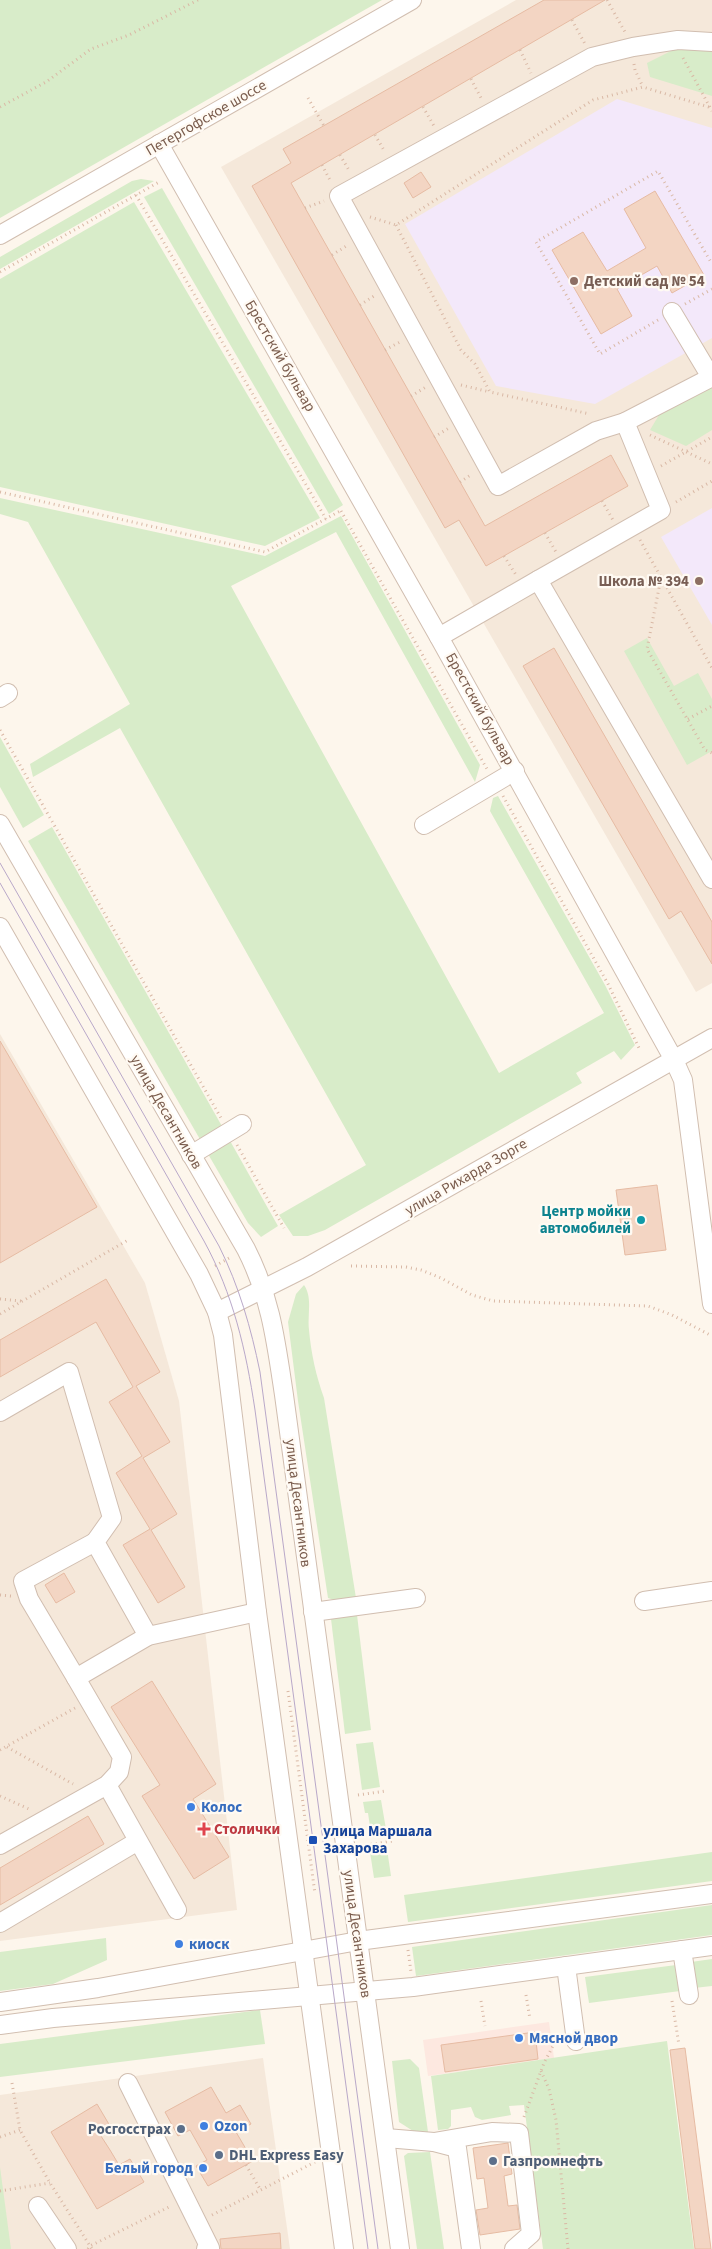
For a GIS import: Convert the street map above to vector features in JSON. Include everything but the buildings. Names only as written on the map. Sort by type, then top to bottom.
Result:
[{"type":"street","name":"Петергофское шоссе","points":[[0,235],[412,0]]},
{"type":"street","points":[[672,312],[712,377],[625,422],[596,431],[498,486],[339,196],[592,57],[633,47],[678,40],[712,42]]},
{"type":"street","name":"Брестский бульвар","points":[[160,144],[515,771],[674,1060],[683,1080],[712,1304]]},
{"type":"street","points":[[439,637],[661,510],[625,422]]},
{"type":"street","points":[[538,580],[712,879]]},
{"type":"street","points":[[424,825],[515,771]]},
{"type":"street","name":"улица Десантников","points":[[0,824],[246,1249],[264,1289],[280,1367],[400,2249]]},
{"type":"street","points":[[0,927],[199,1274],[217,1312],[223,1335],[257,1612],[344,2249]]},
{"type":"street","name":"улица Рихарда Зорге","points":[[217,1312],[316,1262],[712,1038]]},
{"type":"street","points":[[191,1155],[237,1131]]},
{"type":"street","points":[[0,1412],[68,1372],[112,1518],[95,1542],[23,1581],[29,1599],[122,1757],[119,1772],[107,1785],[0,1845]]},
{"type":"street","points":[[95,1542],[148,1636]]},
{"type":"street","points":[[644,1601],[712,1591]]},
{"type":"street","points":[[312,1612],[416,1598]]},
{"type":"street","points":[[76,1678],[148,1636],[257,1612]]},
{"type":"street","points":[[107,1785],[177,1910]]},
{"type":"street","points":[[0,1923],[138,1841]]},
{"type":"street","points":[[0,2002],[98,1988],[358,1941],[712,1894]]},
{"type":"street","points":[[0,2025],[53,2018],[413,1987],[712,1946]]},
{"type":"street","points":[[680,1997],[682,1950]]},
{"type":"street","points":[[566,1966],[576,2041]]},
{"type":"street","points":[[128,2083],[210,2248],[206,2249]]},
{"type":"street","points":[[434,2142],[492,2132],[518,2133],[531,2234],[514,2249]]},
{"type":"street","points":[[386,2138],[434,2142],[457,2148],[470,2249]]},
{"type":"street","points":[[38,2206],[67,2249]]},
{"type":"path","points":[[0,107],[46,82],[91,49],[129,35],[198,0]]},
{"type":"path","points":[[607,0],[633,47],[635,70],[643,87]]},
{"type":"path","points":[[572,20],[592,57]]},
{"type":"path","points":[[678,40],[684,63],[711,109]]},
{"type":"path","points":[[520,50],[537,86]]},
{"type":"path","points":[[396,225],[593,100],[643,87],[711,109]]},
{"type":"path","points":[[308,98],[324,126]]},
{"type":"path","points":[[712,264],[658,171],[536,242],[600,354],[712,289]]},
{"type":"path","points":[[0,272],[159,182]]},
{"type":"path","points":[[136,195],[326,519]]},
{"type":"path","points":[[346,209],[396,225],[461,350],[475,364],[490,392],[592,415]]},
{"type":"path","points":[[625,422],[712,464]]},
{"type":"path","points":[[656,469],[712,437]]},
{"type":"path","points":[[672,504],[712,481]]},
{"type":"path","points":[[0,492],[265,552],[348,507]]},
{"type":"path","points":[[632,526],[712,668]]},
{"type":"path","points":[[661,578],[648,649],[705,750],[712,753]]},
{"type":"path","points":[[688,719],[712,706]]},
{"type":"path","points":[[0,730],[221,1119]]},
{"type":"path","points":[[237,1131],[284,1228]]},
{"type":"path","points":[[0,1314],[128,1240]]},
{"type":"path","points":[[214,1266],[234,1255]]},
{"type":"path","points":[[351,1266],[413,1268],[441,1278],[472,1295],[493,1301],[648,1306],[672,1315],[712,1336]]},
{"type":"path","points":[[0,1299],[22,1301]]},
{"type":"path","points":[[288,1691],[315,1894]]},
{"type":"path","points":[[0,1750],[89,1701]]},
{"type":"path","points":[[6,1746],[81,1788]]},
{"type":"path","points":[[358,1796],[386,1791]]},
{"type":"path","points":[[0,1796],[31,1809]]},
{"type":"path","points":[[366,1845],[393,1841]]},
{"type":"path","points":[[408,1950],[412,1977]]},
{"type":"path","points":[[526,1995],[530,2019]]},
{"type":"path","points":[[679,2045],[680,1997]]},
{"type":"path","points":[[480,2001],[485,2026]]},
{"type":"path","points":[[518,2133],[541,2071],[554,2044]]},
{"type":"path","points":[[541,2071],[550,2089],[556,2120],[568,2249]]},
{"type":"path","points":[[12,2083],[20,2130],[50,2183],[92,2249]]},
{"type":"path","points":[[0,2137],[20,2130]]},
{"type":"path","points":[[290,2173],[315,2162]]},
{"type":"path","points":[[246,2165],[260,2189]]},
{"type":"path","points":[[0,2191],[50,2183]]},
{"type":"shaded area","points":[[516,0],[712,0],[712,983],[696,992],[221,167]]},
{"type":"shaded area","name":"Детский сад № 54","points":[[617,99],[712,128],[712,338],[595,404],[496,386],[405,224]]},
{"type":"shaded area","name":"Школа № 394","points":[[712,508],[712,625],[661,537]]},
{"type":"shaded area","points":[[0,1034],[145,1283],[179,1401],[237,1910],[0,1941]]},
{"type":"shaded area","points":[[549,2022],[554,2058],[428,2076],[423,2040]]},
{"type":"shaded area","points":[[263,2058],[290,2249],[0,2249],[0,2095]]},
{"type":"green space","points":[[0,0],[382,0],[0,218]]},
{"type":"green space","points":[[677,48],[712,49],[712,96],[650,77],[647,63]]},
{"type":"green space","points":[[141,179],[154,181],[0,269],[0,257],[132,181]]},
{"type":"green space","points":[[162,188],[343,505],[329,514],[144,197]]},
{"type":"green space","points":[[134,202],[320,518],[265,546],[0,487],[0,279]]},
{"type":"green space","points":[[712,385],[712,430],[686,446],[650,430],[659,415]]},
{"type":"green space","points":[[0,498],[265,556],[341,516],[480,765],[475,782],[336,532],[231,586],[499,1073],[604,1013],[490,811],[493,798],[498,796],[605,985],[635,1045],[621,1060],[614,1051],[576,1073],[582,1083],[325,1230],[308,1236],[293,1236],[279,1215],[366,1165],[120,728],[33,777],[30,764],[130,704],[28,522],[0,514]]},
{"type":"green space","points":[[647,638],[674,686],[698,673],[712,699],[712,751],[687,765],[624,651]]},
{"type":"green space","points":[[0,737],[44,815],[23,828],[0,787]]},
{"type":"green space","points":[[52,827],[223,1128],[201,1141],[28,841]]},
{"type":"green space","points":[[229,1139],[278,1226],[261,1237],[248,1223],[208,1154]]},
{"type":"green space","points":[[304,1285],[309,1301],[311,1347],[316,1373],[324,1398],[356,1598],[337,1601],[328,1598],[288,1322],[296,1294]]},
{"type":"green space","points":[[357,1615],[371,1730],[345,1734],[331,1619]]},
{"type":"green space","points":[[373,1742],[380,1787],[362,1790],[356,1744]]},
{"type":"green space","points":[[381,1800],[387,1835],[368,1838],[367,1828],[370,1827],[368,1813],[365,1813],[363,1802]]},
{"type":"green space","points":[[387,1849],[391,1876],[374,1878],[370,1852]]},
{"type":"green space","points":[[712,1852],[712,1881],[408,1922],[404,1895]]},
{"type":"green space","points":[[712,1905],[712,1935],[416,1976],[412,1947]]},
{"type":"green space","points":[[106,1938],[107,1960],[53,1984],[0,1991],[0,1952]]},
{"type":"green space","points":[[712,1959],[712,1986],[694,1988],[691,1962]]},
{"type":"green space","points":[[676,1965],[680,1991],[589,2003],[585,1977]]},
{"type":"green space","points":[[260,2010],[265,2044],[0,2077],[0,2044]]},
{"type":"green space","points":[[667,2041],[694,2249],[543,2249],[524,2105],[509,2106],[511,2115],[482,2120],[475,2117],[471,2107],[451,2110],[451,2126],[448,2129],[438,2130],[431,2076]]},
{"type":"green space","points":[[410,2059],[419,2068],[428,2132],[413,2131],[399,2122],[392,2061]]},
{"type":"green space","points":[[430,2152],[444,2249],[417,2249],[404,2156],[408,2153]]},
{"type":"green space","points":[[0,2167],[11,2249],[0,2249]]},
{"type":"tram line","points":[[0,863],[219,1246],[233,1276],[253,1339],[260,1372],[378,2249]]},
{"type":"tram line","points":[[0,883],[204,1241],[231,1302],[243,1344],[255,1410],[368,2249]]},
{"type":"place","name":"Детский сад № 54","points":[[574,281]]},
{"type":"place","name":"Школа № 394","points":[[699,581]]},
{"type":"place","name":"Центр мойки автомобилей","points":[[641,1220]]},
{"type":"place","name":"Колос","points":[[191,1807]]},
{"type":"place","name":"Столички","points":[[204,1829]]},
{"type":"place","name":"улица Маршала Захарова","points":[[313,1840]]},
{"type":"place","name":"киоск","points":[[179,1944]]},
{"type":"place","name":"Мясной двор","points":[[519,2038]]},
{"type":"place","name":"Ozon","points":[[204,2126]]},
{"type":"place","name":"Росгосстрах","points":[[181,2129]]},
{"type":"place","name":"DHL Express Easy","points":[[219,2155]]},
{"type":"place","name":"Газпромнефть","points":[[493,2161]]},
{"type":"place","name":"Белый город","points":[[203,2168]]}]
